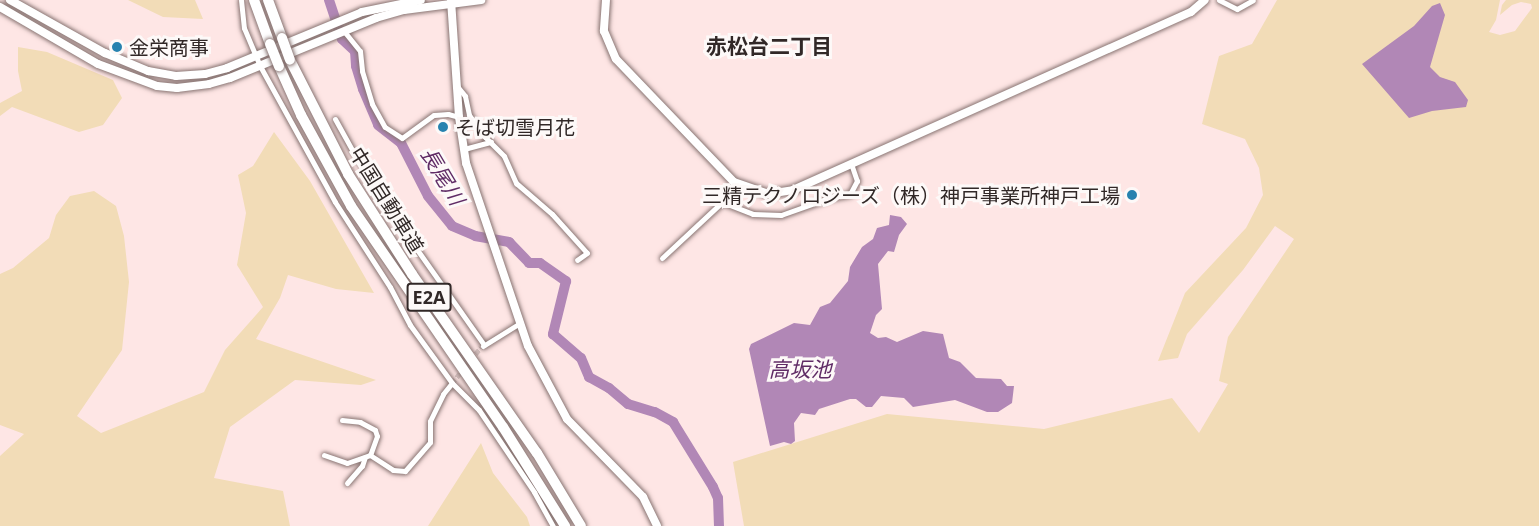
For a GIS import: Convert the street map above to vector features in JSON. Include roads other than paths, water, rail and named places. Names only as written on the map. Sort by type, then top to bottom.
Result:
[{"type":"highway","name":"中国自動車道","points":[[254,0],[279,66],[301,114],[351,206],[503,427],[565,526]]},
{"type":"highway","name":"中国自動車道","points":[[268,0],[290,60],[348,174],[412,274],[537,453],[580,526]]},
{"type":"street","points":[[10,0],[105,53],[148,71],[176,76],[205,74],[256,56],[362,12],[421,0]]},
{"type":"street","points":[[241,0],[244,28],[260,66],[295,133],[390,287],[410,325],[452,383],[479,410],[534,492],[553,526]]},
{"type":"street","points":[[0,7],[98,64],[157,86],[177,88],[209,84],[260,66],[343,30],[404,10],[481,0]]},
{"type":"street","points":[[606,0],[604,31],[616,59],[734,182],[756,192],[782,193],[1191,12],[1205,0]]},
{"type":"street","points":[[1219,0],[1237,9],[1244,8],[1253,0]]},
{"type":"street","points":[[451,3],[459,117],[464,149],[474,189],[528,346],[567,419],[643,497],[657,526]]},
{"type":"street","points":[[343,30],[360,51],[362,71],[372,104],[385,127],[402,138],[434,115],[448,114],[459,117]]},
{"type":"street","points":[[457,86],[465,96],[468,115],[504,156],[516,183],[524,193],[552,214],[587,253],[577,260]]},
{"type":"street","points":[[335,119],[353,152],[411,241],[483,346],[520,323]]},
{"type":"street","points":[[464,149],[491,142]]},
{"type":"street","points":[[662,258],[722,202],[753,214],[781,215],[829,198],[850,194],[857,181],[851,164]]},
{"type":"street","points":[[324,455],[347,463],[367,456],[393,470],[405,471],[430,442],[430,421],[443,394],[452,383]]},
{"type":"street","points":[[342,420],[360,422],[375,430],[377,436],[359,471],[347,483]]},
{"type":"water","points":[[1440,3],[1445,15],[1430,67],[1440,77],[1455,82],[1468,100],[1466,107],[1432,111],[1409,118],[1362,64],[1414,26],[1432,6]]},
{"type":"water","name":"高坂池","points":[[890,215],[901,217],[907,224],[899,235],[894,252],[888,251],[878,264],[882,309],[876,315],[870,333],[878,338],[886,337],[897,342],[923,331],[943,334],[949,358],[960,362],[976,378],[1001,379],[1007,386],[1014,386],[1012,403],[998,412],[987,412],[955,400],[913,407],[904,398],[881,396],[872,407],[866,407],[856,399],[850,399],[819,409],[815,415],[801,413],[794,423],[795,441],[791,444],[784,442],[770,446],[749,349],[751,344],[794,323],[810,325],[820,307],[830,303],[848,281],[850,267],[862,247],[873,239],[877,228],[889,225]]},
{"type":"waterway","name":"長尾川","points":[[329,0],[342,39],[355,51],[356,66],[363,89],[378,125],[401,143],[428,196],[452,226],[475,236],[509,242],[529,263],[540,263],[566,281],[553,334],[581,358],[589,377],[609,388],[628,404],[655,412],[673,422],[718,498],[719,526]]},
{"type":"tunnel","points":[[452,383],[481,347]]},
{"type":"place","name":"金栄商事","points":[[117,47]]},
{"type":"place","name":"そば切雪月花","points":[[443,127]]},
{"type":"place","name":"三精テクノロジーズ（株）神戸事業所神戸工場","points":[[1132,195]]},
{"type":"district","name":"赤松台二丁目","points":[[769,46]]}]
